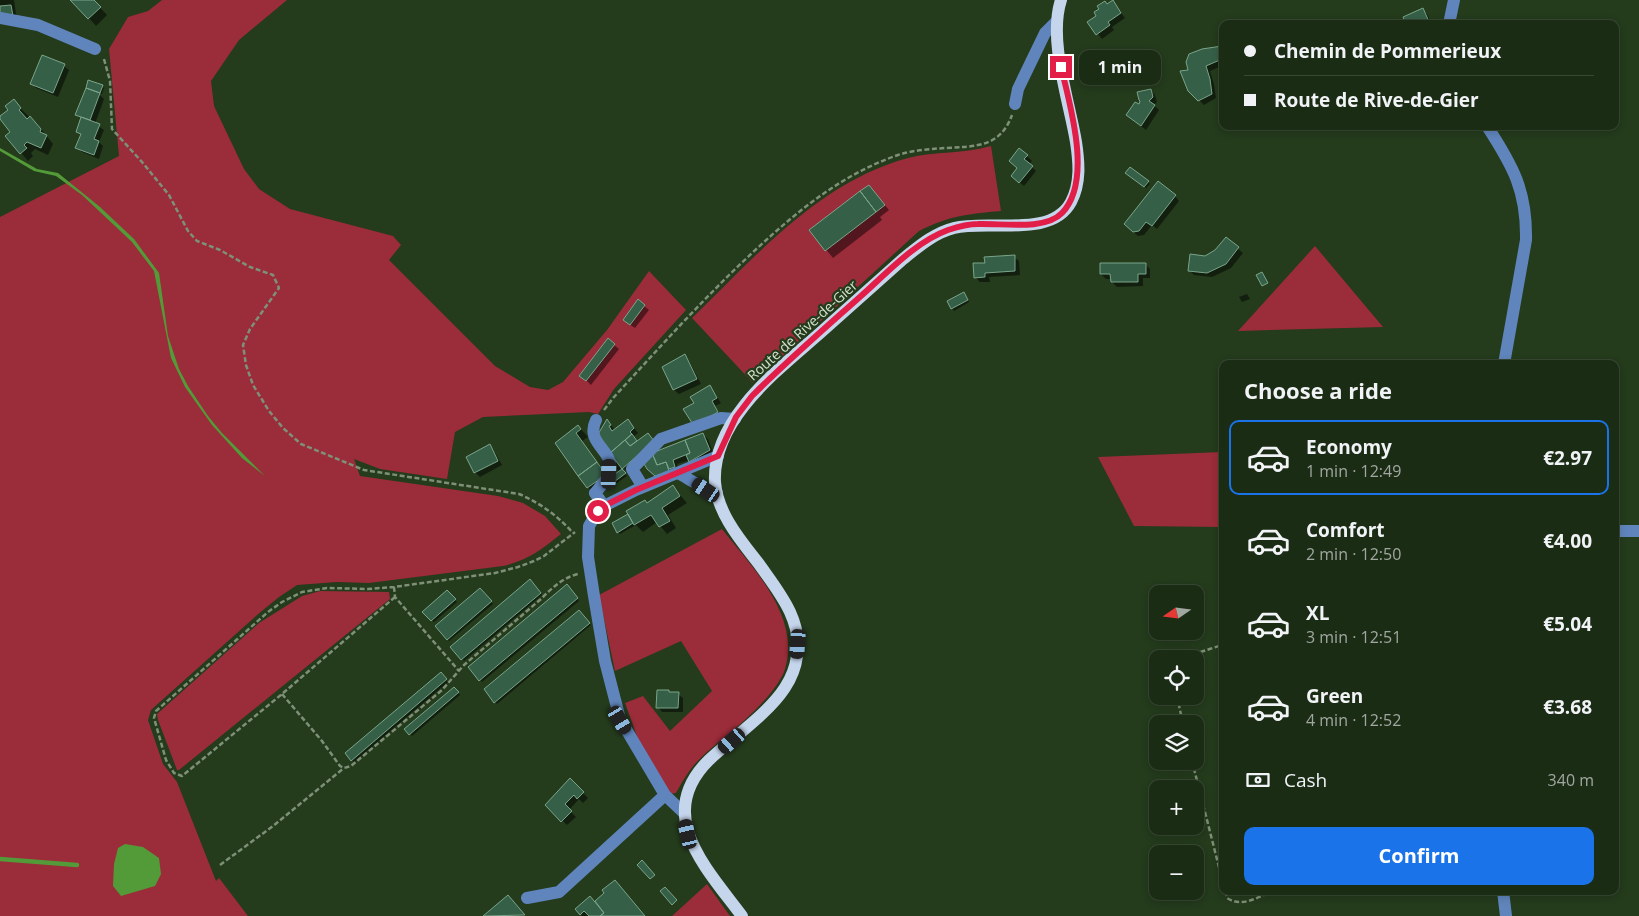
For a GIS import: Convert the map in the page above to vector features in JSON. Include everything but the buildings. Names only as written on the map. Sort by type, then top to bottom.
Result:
[{"type":"main road","name":"Route de Rive-de-Gier","points":[[742,916],[703,864],[688,834],[684,813],[686,797],[695,777],[709,761],[772,704],[788,683],[795,668],[797,635],[789,609],[738,536],[722,509],[715,482],[718,456],[735,419],[752,396],[774,374],[922,244],[941,232],[976,224],[1035,224],[1061,214],[1071,201],[1077,184],[1079,164],[1058,52],[1057,21],[1061,0]]},
{"type":"street","points":[[1450,20],[1454,0]]},
{"type":"street","points":[[0,18],[38,25],[95,49]]},
{"type":"street","points":[[1015,104],[1018,89],[1045,33],[1057,21]]},
{"type":"street","points":[[1490,130],[1512,166],[1519,182],[1526,220],[1526,240],[1505,360]]},
{"type":"street","points":[[643,487],[632,469],[660,439],[721,418],[735,419]]},
{"type":"street","points":[[596,420],[592,429],[593,436],[610,459],[609,474],[595,493],[604,506]]},
{"type":"street","points":[[684,813],[665,795],[620,720],[605,661],[590,571],[588,526],[598,511],[604,506],[643,487],[718,456]]},
{"type":"street","points":[[678,473],[693,480],[706,490],[717,493]]},
{"type":"street","points":[[1619,531],[1639,531]]},
{"type":"street","points":[[527,898],[559,892],[665,795]]},
{"type":"street","points":[[1503,895],[1506,916]]},
{"type":"path","points":[[95,49],[103,55],[110,81],[112,129],[169,195],[188,231],[197,241],[220,250],[250,267],[273,275],[279,288],[250,329],[243,345],[246,366],[253,385],[269,411],[283,428],[301,444],[364,470],[519,494],[540,505],[564,523],[572,533]]},
{"type":"path","points":[[596,420],[614,397],[727,276],[812,201],[856,173],[899,155],[926,149],[972,147],[993,140],[1001,134],[1009,123],[1015,104]]},
{"type":"path","points":[[395,597],[282,694],[182,776],[174,773],[166,760],[154,718],[156,711],[268,612],[282,602],[302,592],[327,588],[368,589],[394,587],[518,567],[544,556],[572,533],[588,526]]},
{"type":"path","points":[[220,865],[273,826],[344,768],[351,766],[442,690],[464,665],[562,580],[590,571]]},
{"type":"path","points":[[394,587],[395,597],[460,671]]},
{"type":"path","points":[[1204,651],[1219,646]]},
{"type":"path","points":[[282,694],[322,741],[340,766],[344,768]]},
{"type":"path","points":[[1194,770],[1219,867]]},
{"type":"path","points":[[1227,895],[1227,898],[1234,902],[1242,903],[1263,895]]},
{"type":"shaded area","points":[[162,0],[287,0],[239,40],[211,81],[214,106],[244,169],[259,189],[290,209],[393,236],[401,245],[389,260],[495,366],[530,387],[548,390],[563,382],[607,330],[649,271],[686,310],[614,389],[598,414],[589,412],[483,417],[455,432],[447,479],[380,469],[354,459],[360,476],[498,496],[523,503],[545,516],[561,534],[547,545],[534,554],[503,566],[369,583],[337,582],[297,585],[257,615],[151,710],[148,720],[163,764],[177,782],[216,881],[219,878],[248,916],[0,916],[0,217],[119,156],[109,49],[128,17],[148,11]]},
{"type":"shaded area","points":[[991,146],[1001,211],[959,216],[919,231],[753,383],[692,318],[765,246],[817,203],[846,184],[876,169],[908,158],[981,149]]},
{"type":"shaded area","points":[[0,148],[37,169],[58,173],[100,207],[134,239],[159,273],[168,336],[179,369],[188,386],[222,433],[265,476],[242,458],[212,425],[185,387],[171,358],[154,271],[132,242],[82,195],[56,176],[34,171],[0,151]]},
{"type":"shaded area","points":[[1315,246],[1383,327],[1238,331]]},
{"type":"shaded area","points":[[1219,452],[1219,527],[1134,526],[1098,457]]},
{"type":"shaded area","points":[[722,529],[747,559],[771,593],[780,611],[786,630],[788,649],[785,669],[775,687],[760,705],[701,758],[689,771],[676,793],[670,794],[639,742],[625,703],[643,696],[670,731],[712,691],[681,641],[615,671],[599,595]]},
{"type":"shaded area","points":[[320,591],[389,592],[390,599],[177,770],[157,714],[259,623],[302,596]]},
{"type":"shaded area","points":[[125,844],[143,847],[159,858],[161,874],[155,886],[121,896],[113,886],[114,864],[118,848]]},
{"type":"shaded area","points":[[707,884],[730,916],[672,916]]},
{"type":"waterway","points":[[0,859],[77,865]]},
{"type":"route","points":[[598,511],[636,490],[718,456],[736,417],[752,396],[888,272],[922,244],[941,232],[954,228],[976,224],[1035,224],[1050,220],[1061,214],[1071,201],[1077,184],[1079,164],[1061,67]]}]
